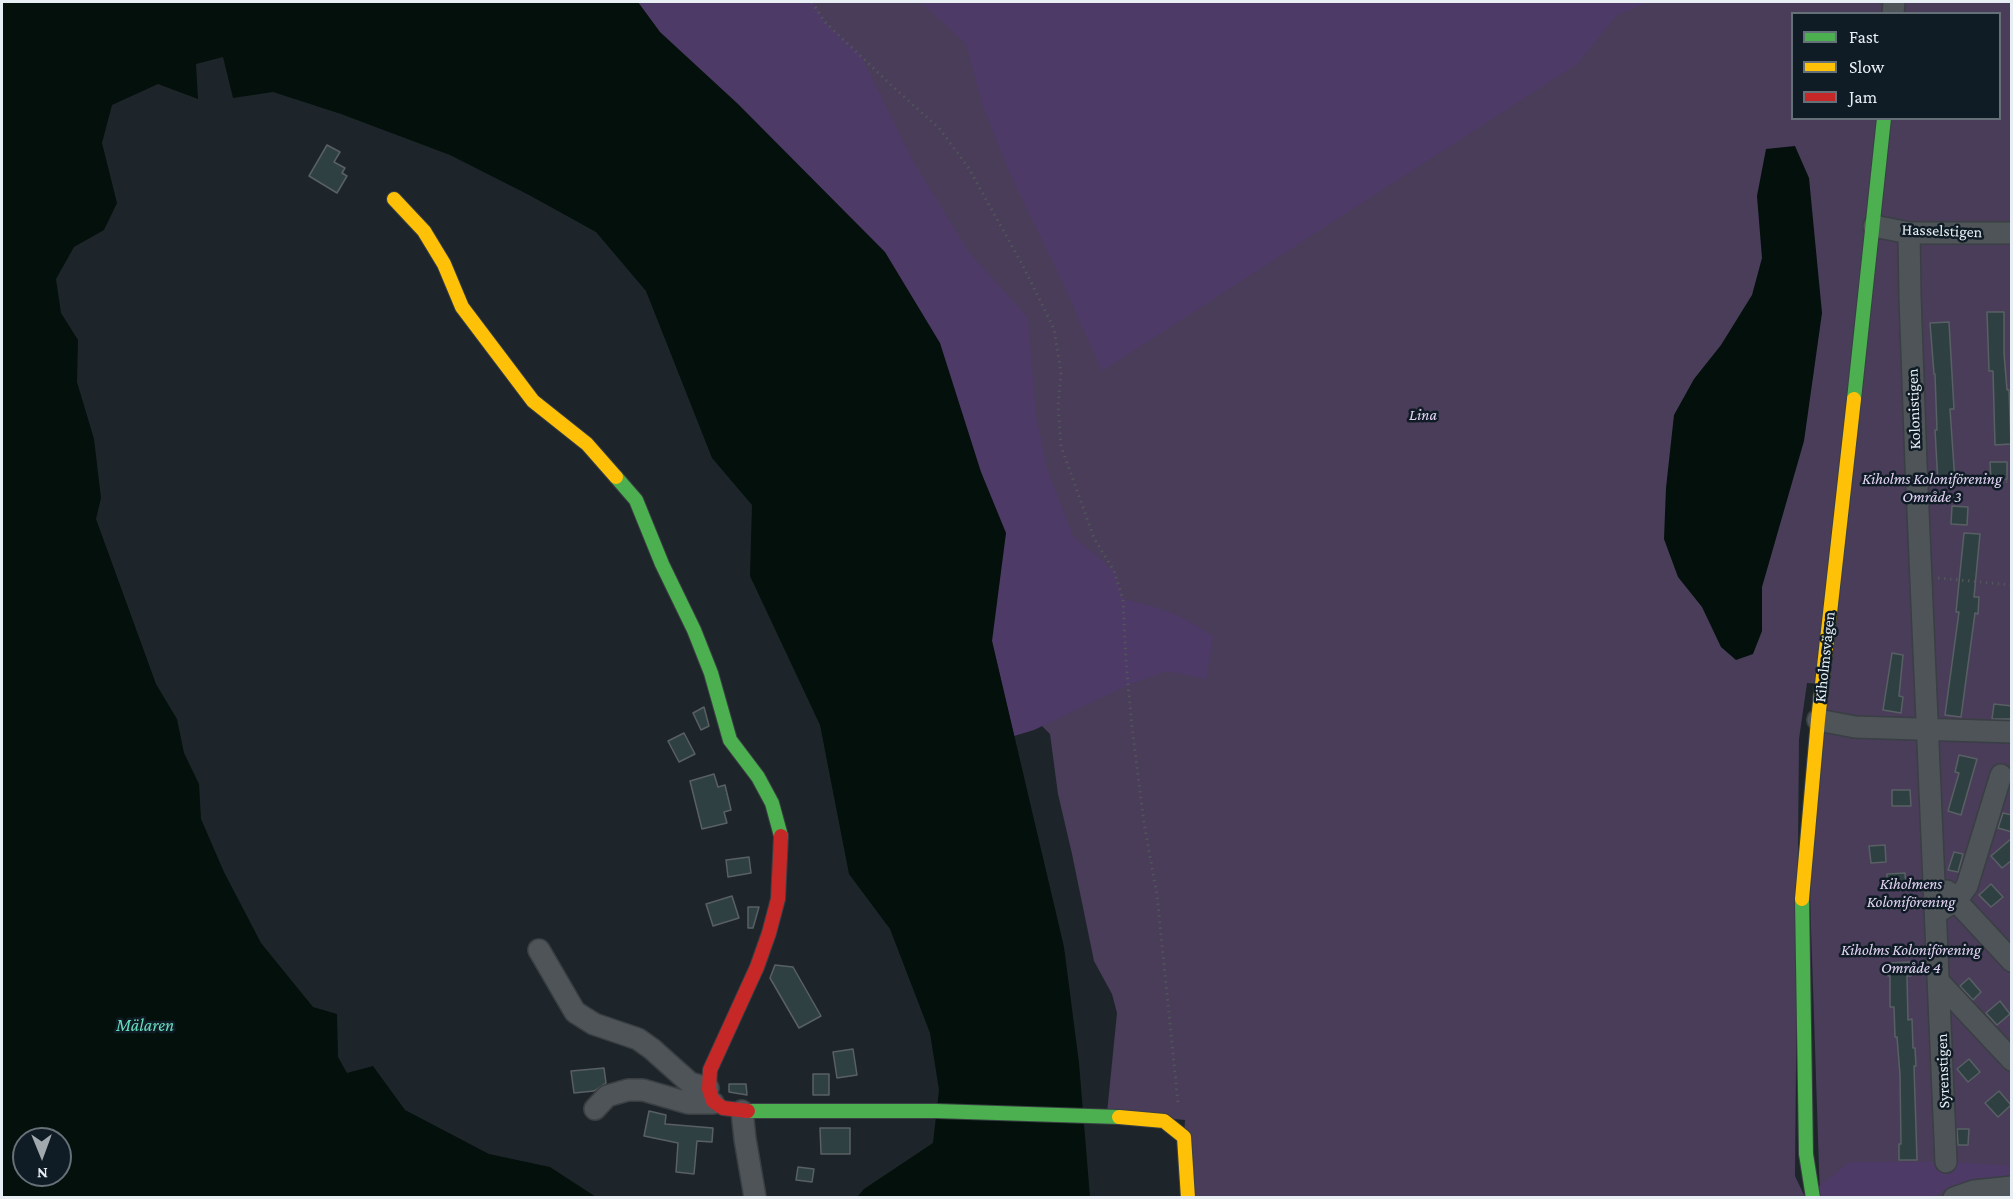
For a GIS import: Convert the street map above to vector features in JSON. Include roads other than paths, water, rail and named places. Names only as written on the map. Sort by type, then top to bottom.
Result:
[{"type":"street","name":"Kiholmsvägen","points":[[1812,1197],[1806,1154],[1803,898],[1818,720],[1874,226],[1884,120]]},
{"type":"street","points":[[394,199],[424,231],[444,264],[462,307],[532,401],[587,444],[636,500],[711,673],[730,740],[758,777],[772,803],[781,836],[778,899],[757,967],[710,1070],[711,1096]]},
{"type":"street","name":"Hasselstigen","points":[[1874,226],[1909,233],[2012,233]]},
{"type":"street","name":"Kolonistigen","points":[[1909,233],[1928,730]]},
{"type":"street","points":[[1818,720],[1855,727],[2012,732]]},
{"type":"street","name":"Syrenstigen","points":[[1928,730],[1946,1162]]},
{"type":"street","points":[[1936,913],[1956,901],[1967,886],[2001,776]]},
{"type":"street","points":[[1934,877],[2012,961]]},
{"type":"street","points":[[539,950],[575,1012],[594,1024],[638,1040],[652,1049],[690,1083],[711,1096],[723,1110],[936,1111],[1083,1115],[1164,1121],[1184,1137],[1188,1197]]},
{"type":"street","points":[[1938,981],[2012,1060]]},
{"type":"street","points":[[595,1109],[607,1096],[628,1090],[643,1090],[688,1103],[711,1096]]},
{"type":"street","points":[[742,1111],[755,1197]]},
{"type":"street","points":[[1954,1197],[1974,1191],[2012,1187]]},
{"type":"water","name":"Mälaren","points":[[2,2],[638,2],[660,32],[738,104],[885,252],[940,343],[981,472],[1006,533],[992,641],[1064,947],[1079,1063],[1090,1197],[857,1197],[864,1189],[933,1143],[939,1090],[930,1033],[890,929],[849,874],[820,725],[750,576],[752,505],[712,458],[646,291],[596,232],[450,155],[341,114],[273,92],[233,98],[223,57],[196,64],[198,99],[158,84],[112,105],[102,143],[117,203],[104,230],[74,247],[56,279],[61,313],[78,340],[77,382],[94,439],[101,498],[96,519],[156,684],[177,719],[184,753],[199,784],[201,819],[224,872],[261,943],[313,1007],[337,1014],[338,1057],[347,1073],[373,1066],[405,1110],[489,1154],[550,1167],[596,1197],[2,1198]]},
{"type":"water","points":[[1795,146],[1809,178],[1822,313],[1804,441],[1762,587],[1762,631],[1753,654],[1736,660],[1721,647],[1702,607],[1678,577],[1664,539],[1666,488],[1674,415],[1694,379],[1721,345],[1752,295],[1762,258],[1757,196],[1766,149]]},
{"type":"park label","name":"Lina","points":[[1423,415]]},
{"type":"park label","name":"Kiholms Koloniförening Område 3","points":[[1932,488]]},
{"type":"park label","name":"Kiholmens Koloniförening","points":[[1911,893]]},
{"type":"park label","name":"Kiholms Koloniförening Område 4","points":[[1911,959]]}]
